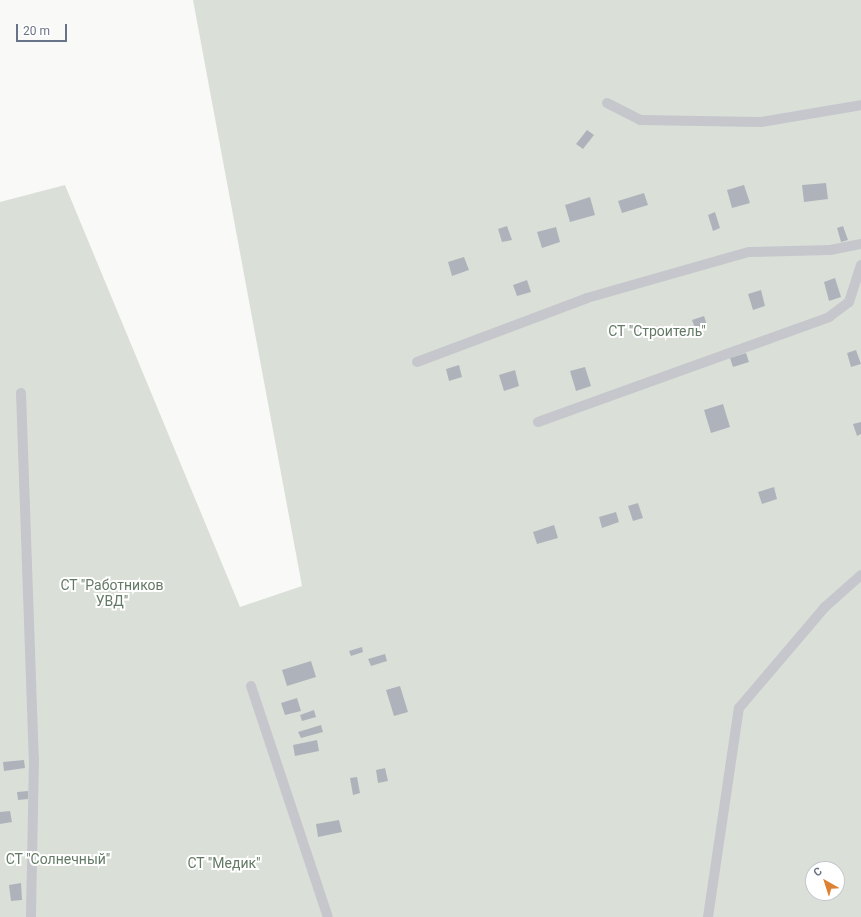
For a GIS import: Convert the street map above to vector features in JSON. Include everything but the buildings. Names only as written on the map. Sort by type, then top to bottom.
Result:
[{"type":"lane","points":[[606,103],[640,120],[761,122],[861,105]]},
{"type":"lane","points":[[417,362],[587,298],[749,252],[830,250],[861,244]]},
{"type":"lane","points":[[538,422],[829,317],[849,302],[861,265]]},
{"type":"lane","points":[[21,393],[34,758],[31,917]]},
{"type":"lane","points":[[708,917],[739,708],[825,607],[861,575]]},
{"type":"lane","points":[[251,686],[328,917]]},
{"type":"green space","points":[[193,0],[861,0],[861,917],[0,917],[0,202],[65,185],[240,607],[302,586]]},
{"type":"park label","name":"СТ \"Строитель\"","points":[[657,331]]},
{"type":"park label","name":"СТ \"Работников УВД\"","points":[[112,594]]},
{"type":"park label","name":"СТ \"Солнечный\"","points":[[58,859]]},
{"type":"park label","name":"СТ \"Медик\"","points":[[224,863]]}]
